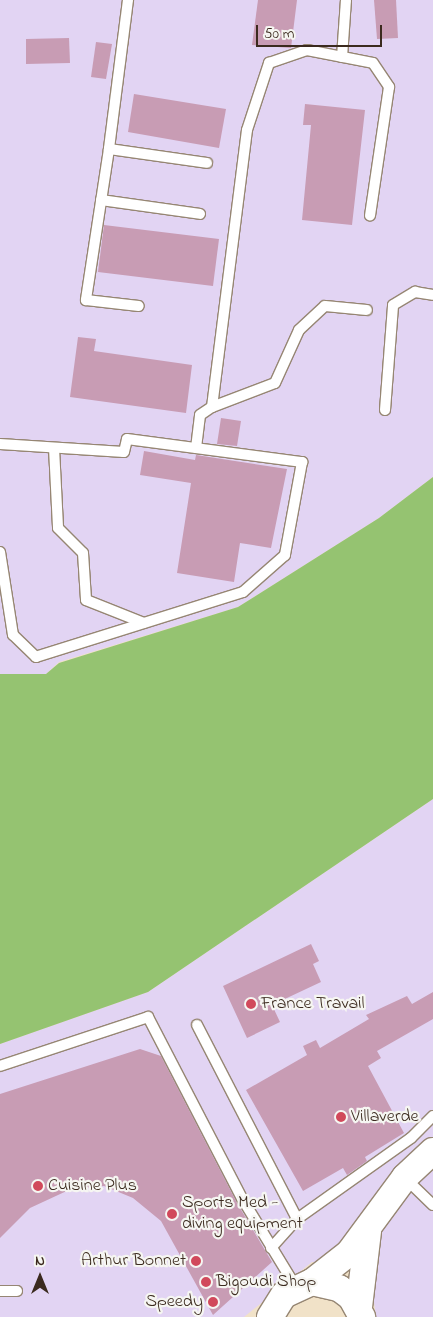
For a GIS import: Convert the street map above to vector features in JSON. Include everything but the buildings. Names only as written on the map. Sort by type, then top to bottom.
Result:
[{"type":"street","points":[[270,1317],[284,1296],[329,1272],[368,1230],[384,1204],[405,1177],[433,1151]]},
{"type":"street","points":[[361,1312],[368,1230]]},
{"type":"street","points":[[304,1285],[339,1288],[361,1312]]},
{"type":"lane","points":[[128,0],[109,149],[86,300],[139,306]]},
{"type":"lane","points":[[342,57],[346,0]]},
{"type":"lane","points":[[212,407],[247,130],[269,63],[307,50],[373,63],[389,87],[370,216]]},
{"type":"lane","points":[[109,149],[207,163]]},
{"type":"lane","points":[[101,200],[200,214]]},
{"type":"lane","points":[[385,410],[393,305],[415,292],[433,295]]},
{"type":"lane","points":[[196,448],[200,415],[212,407],[275,383],[299,330],[325,306],[367,310]]},
{"type":"lane","points":[[0,444],[124,452],[126,439],[302,462],[285,555],[243,592],[36,657],[12,635],[0,552]]},
{"type":"lane","points":[[54,448],[58,528],[83,553],[86,600],[144,623]]},
{"type":"lane","points":[[0,1066],[148,1017],[243,1200],[271,1248],[304,1285]]},
{"type":"lane","points":[[197,1025],[297,1219]]},
{"type":"lane","points":[[271,1248],[297,1219],[411,1138],[433,1116]]},
{"type":"lane","points":[[405,1177],[433,1205]]},
{"type":"lane","points":[[0,1291],[17,1291]]},
{"type":"shaded area","points":[[0,0],[433,0],[433,477],[379,518],[238,607],[59,662],[46,674],[0,674]]},
{"type":"shaded area","points":[[433,799],[433,1317],[376,1317],[369,1266],[312,1262],[244,1317],[0,1317],[0,1044],[148,992]]},
{"type":"green space","points":[[433,477],[433,799],[148,992],[0,1044],[0,674],[46,674],[59,663],[238,607],[379,518]]},
{"type":"place","name":"France Travail","points":[[251,1004]]},
{"type":"place","name":"Villaverde","points":[[341,1117]]},
{"type":"place","name":"Cuisine Plus","points":[[38,1186]]},
{"type":"place","name":"Sports Med - diving equipment","points":[[172,1214]]},
{"type":"place","name":"Arthur Bonnet","points":[[196,1261]]},
{"type":"place","name":"Bigoudi Shop","points":[[206,1282]]},
{"type":"place","name":"Speedy","points":[[213,1302]]}]
